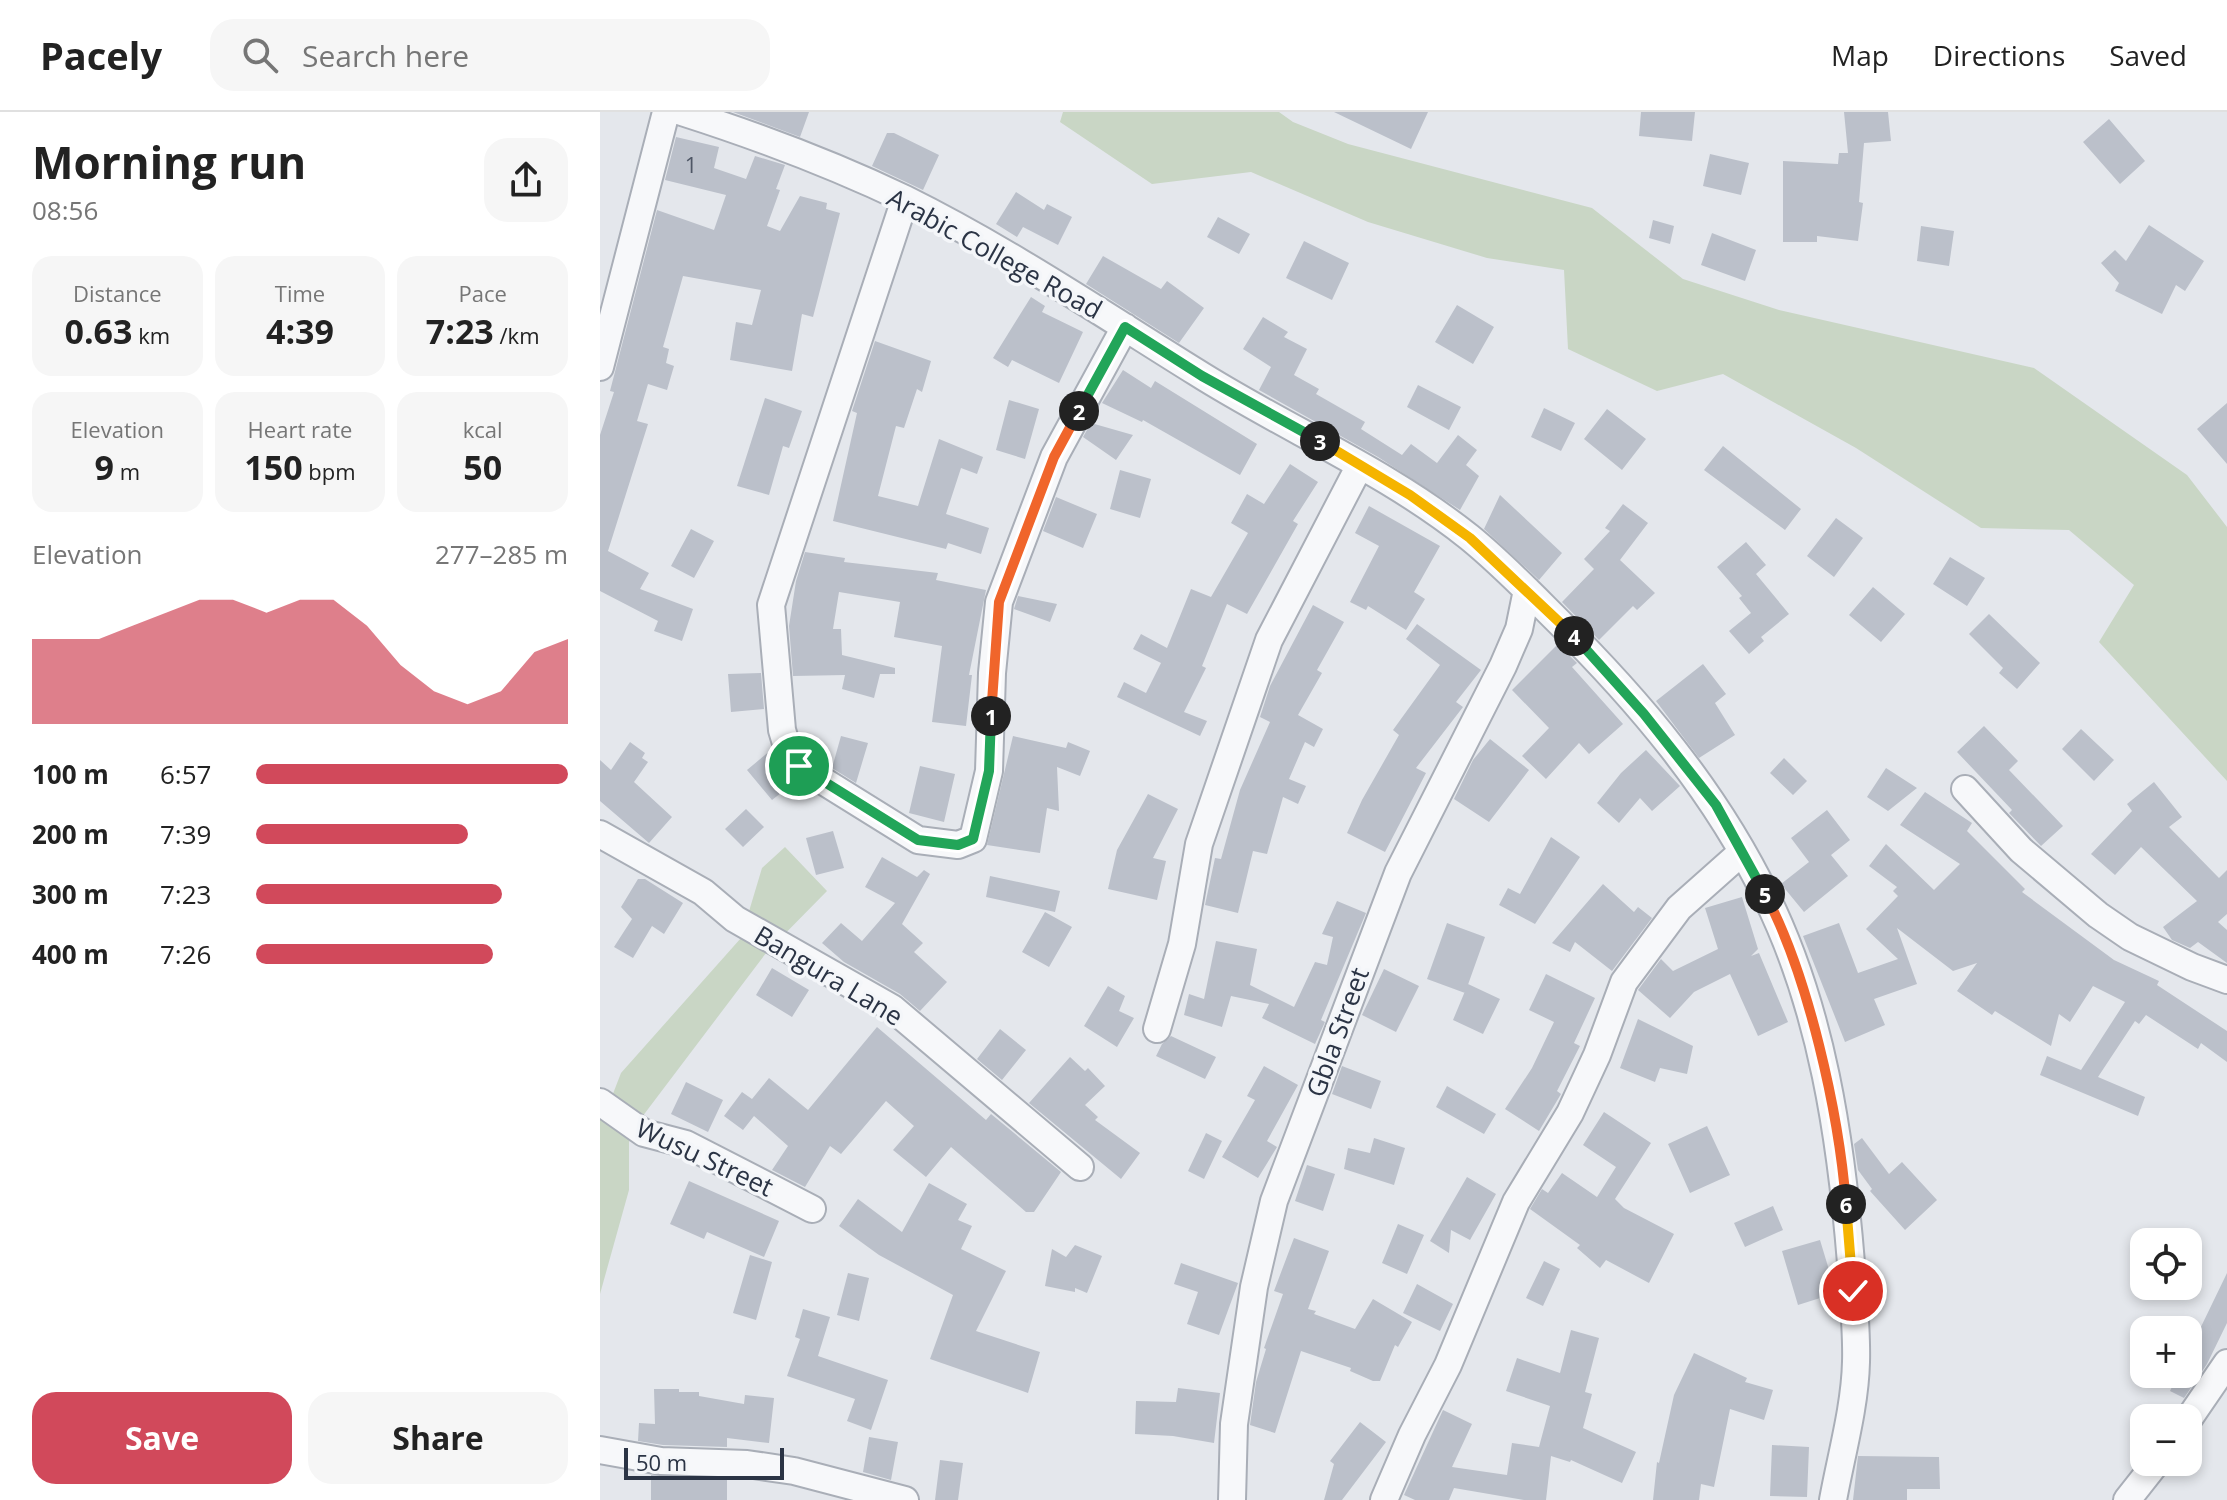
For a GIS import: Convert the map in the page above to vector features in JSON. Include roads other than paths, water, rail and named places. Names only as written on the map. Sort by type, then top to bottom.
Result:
[{"type":"street","points":[[600,367],[666,112]]},
{"type":"street","name":"Arabic College Road","points":[[682,112],[817,161],[905,199],[984,242],[1202,376],[1410,495],[1470,538],[1527,590],[1599,661],[1644,714],[1716,805],[1768,899],[1811,1016],[1834,1120],[1846,1197],[1856,1366],[1833,1500]]},
{"type":"street","points":[[905,199],[771,605],[782,730],[788,750],[799,766],[918,840],[958,845],[973,839],[989,771],[992,673],[999,602],[1054,457],[1125,327]]},
{"type":"street","points":[[1157,1029],[1182,944],[1199,844],[1269,640],[1360,465]]},
{"type":"street","name":"Gbla Street","points":[[1232,1500],[1234,1424],[1254,1287],[1274,1201],[1398,873],[1503,666],[1519,629],[1527,590]]},
{"type":"street","points":[[1965,789],[2021,850],[2098,915],[2151,948],[2227,980]]},
{"type":"street","name":"Bangura Lane","points":[[600,834],[703,892],[735,919],[892,1008],[1080,1167]]},
{"type":"street","points":[[1384,1500],[1412,1435],[1448,1365],[1516,1202],[1570,1113],[1591,1069],[1624,982],[1679,908],[1742,852]]},
{"type":"street","name":"Wusu Street","points":[[600,1102],[644,1133],[686,1144],[812,1209]]},
{"type":"street","points":[[2199,1404],[2227,1363]]},
{"type":"street","points":[[600,1450],[661,1461],[747,1464],[794,1471],[905,1500]]},
{"type":"street","points":[[2127,1500],[2146,1476]]}]
